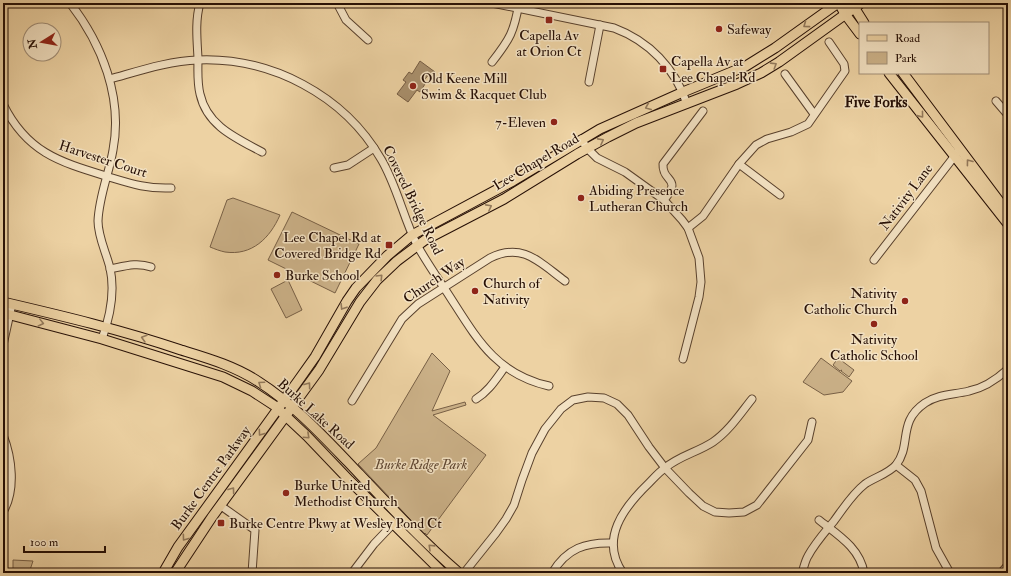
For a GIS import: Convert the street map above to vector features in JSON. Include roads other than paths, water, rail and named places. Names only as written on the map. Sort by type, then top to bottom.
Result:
[{"type":"main road","points":[[838,3],[859,33]]},
{"type":"main road","name":"Lee Chapel Road","points":[[281,405],[315,357],[337,317],[356,288],[387,256],[412,235],[513,181],[582,139],[613,123],[746,66],[775,48],[838,3]]},
{"type":"main road","points":[[856,5],[864,22]]},
{"type":"main road","name":"Lee Chapel Road","points":[[285,416],[319,370],[352,313],[377,280],[417,245],[504,199],[588,148],[636,123],[737,84],[761,73],[779,62],[856,5]]},
{"type":"main road","points":[[890,74],[1008,213]]},
{"type":"main road","points":[[904,74],[1008,224]]},
{"type":"main road","name":"Burke Lake Road","points":[[8,303],[106,327],[171,346],[228,366],[259,382],[281,405],[285,416],[307,436],[443,573]]},
{"type":"main road","name":"Burke Lake Road","points":[[6,314],[102,339],[230,379],[281,405],[292,408],[317,430],[403,519],[459,573]]},
{"type":"main road","name":"Burke Centre Parkway","points":[[163,573],[178,547],[281,405]]},
{"type":"main road","name":"Burke Centre Parkway","points":[[174,573],[285,416]]},
{"type":"street","points":[[70,3],[94,40],[110,79],[114,103],[116,124],[113,150],[99,201],[99,232],[110,269],[112,290],[110,308],[102,339]]},
{"type":"street","points":[[200,3],[196,23],[200,95],[204,107],[217,126],[262,152]]},
{"type":"street","points":[[337,3],[346,20],[368,40]]},
{"type":"street","points":[[492,3],[519,6],[625,32],[650,47],[673,74],[683,92],[687,104]]},
{"type":"street","points":[[492,62],[511,35],[519,6]]},
{"type":"street","points":[[589,82],[600,25]]},
{"type":"street","points":[[688,228],[704,216],[739,164],[756,145],[767,139],[791,132],[808,124],[846,71],[844,64],[829,42]]},
{"type":"street","name":"Covered Bridge Road","points":[[110,79],[168,63],[198,60],[219,60],[246,63],[272,70],[298,81],[321,95],[341,110],[360,130],[374,148],[390,176],[417,245],[479,341],[494,358],[505,367],[524,378],[549,386]]},
{"type":"street","points":[[785,74],[814,114]]},
{"type":"street","points":[[996,101],[1008,116]]},
{"type":"street","name":"Harvester Court","points":[[3,104],[8,115],[18,129],[30,142],[44,153],[60,161],[146,188],[171,188]]},
{"type":"street","points":[[664,200],[671,192],[672,187],[670,179],[662,169],[662,164],[703,111]]},
{"type":"street","points":[[582,139],[597,158],[625,172],[664,200],[688,228],[698,258],[701,282],[699,297],[683,359]]},
{"type":"street","points":[[334,168],[348,165],[374,148]]},
{"type":"street","name":"Nativity Lane","points":[[874,260],[957,152]]},
{"type":"street","points":[[739,164],[780,195]]},
{"type":"street","name":"Church Way","points":[[352,401],[405,316],[418,304],[490,258],[500,253],[510,251],[532,256],[565,281]]},
{"type":"street","points":[[110,269],[134,264],[144,264],[151,267]]},
{"type":"street","points":[[3,345],[8,303]]},
{"type":"street","points":[[476,399],[491,387],[505,367]]},
{"type":"street","points":[[802,573],[808,556],[859,490],[866,483],[887,472],[896,465],[902,453],[908,424],[920,407],[939,396],[979,388],[993,381],[1008,369]]},
{"type":"street","points":[[464,573],[506,519],[514,504],[532,453],[545,429],[560,409],[574,400],[588,397],[604,398],[616,404],[628,415],[665,468],[703,506],[715,512],[729,514],[744,512],[757,505],[762,500],[808,440],[812,422]]},
{"type":"street","points":[[623,573],[616,560],[613,543],[617,525],[634,497],[665,468],[686,455],[713,442],[730,426],[752,399]]},
{"type":"street","points":[[3,512],[9,497],[12,463],[4,438]]},
{"type":"street","points":[[896,465],[915,480],[921,491],[936,548],[950,573]]},
{"type":"street","points":[[221,506],[255,530],[252,573]]},
{"type":"street","points":[[819,520],[844,539],[854,550],[862,564],[864,573]]},
{"type":"street","points":[[352,573],[374,544],[393,524]]},
{"type":"street","points":[[552,573],[568,554],[581,546],[594,543],[613,543]]},
{"type":"street","points":[[1001,573],[1008,565]]},
{"type":"place","name":"Capella Av at Orion Ct","points":[[549,20]]},
{"type":"place","name":"Safeway","points":[[719,29]]},
{"type":"place","name":"Capella Av at Lee Chapel Rd","points":[[663,69]]},
{"type":"place","name":"Old Keene Mill Swim & Racquet Club","points":[[413,86]]},
{"type":"place","name":"7-Eleven","points":[[554,122]]},
{"type":"place","name":"Abiding Presence Lutheran Church","points":[[581,198]]},
{"type":"place","name":"Lee Chapel Rd at Covered Bridge Rd","points":[[389,245]]},
{"type":"place","name":"Burke School","points":[[277,275]]},
{"type":"place","name":"Church of Nativity","points":[[475,291]]},
{"type":"place","name":"Nativity Catholic Church","points":[[905,301]]},
{"type":"place","name":"Nativity Catholic School","points":[[874,324]]},
{"type":"place","name":"Burke United Methodist Church","points":[[286,493]]},
{"type":"place","name":"Burke Centre Pkwy at Wesley Pond Ct","points":[[221,523]]},
{"type":"district","name":"Five Forks","points":[[876,102]]},
{"type":"park label","name":"Burke Ridge Park","points":[[421,464]]}]
